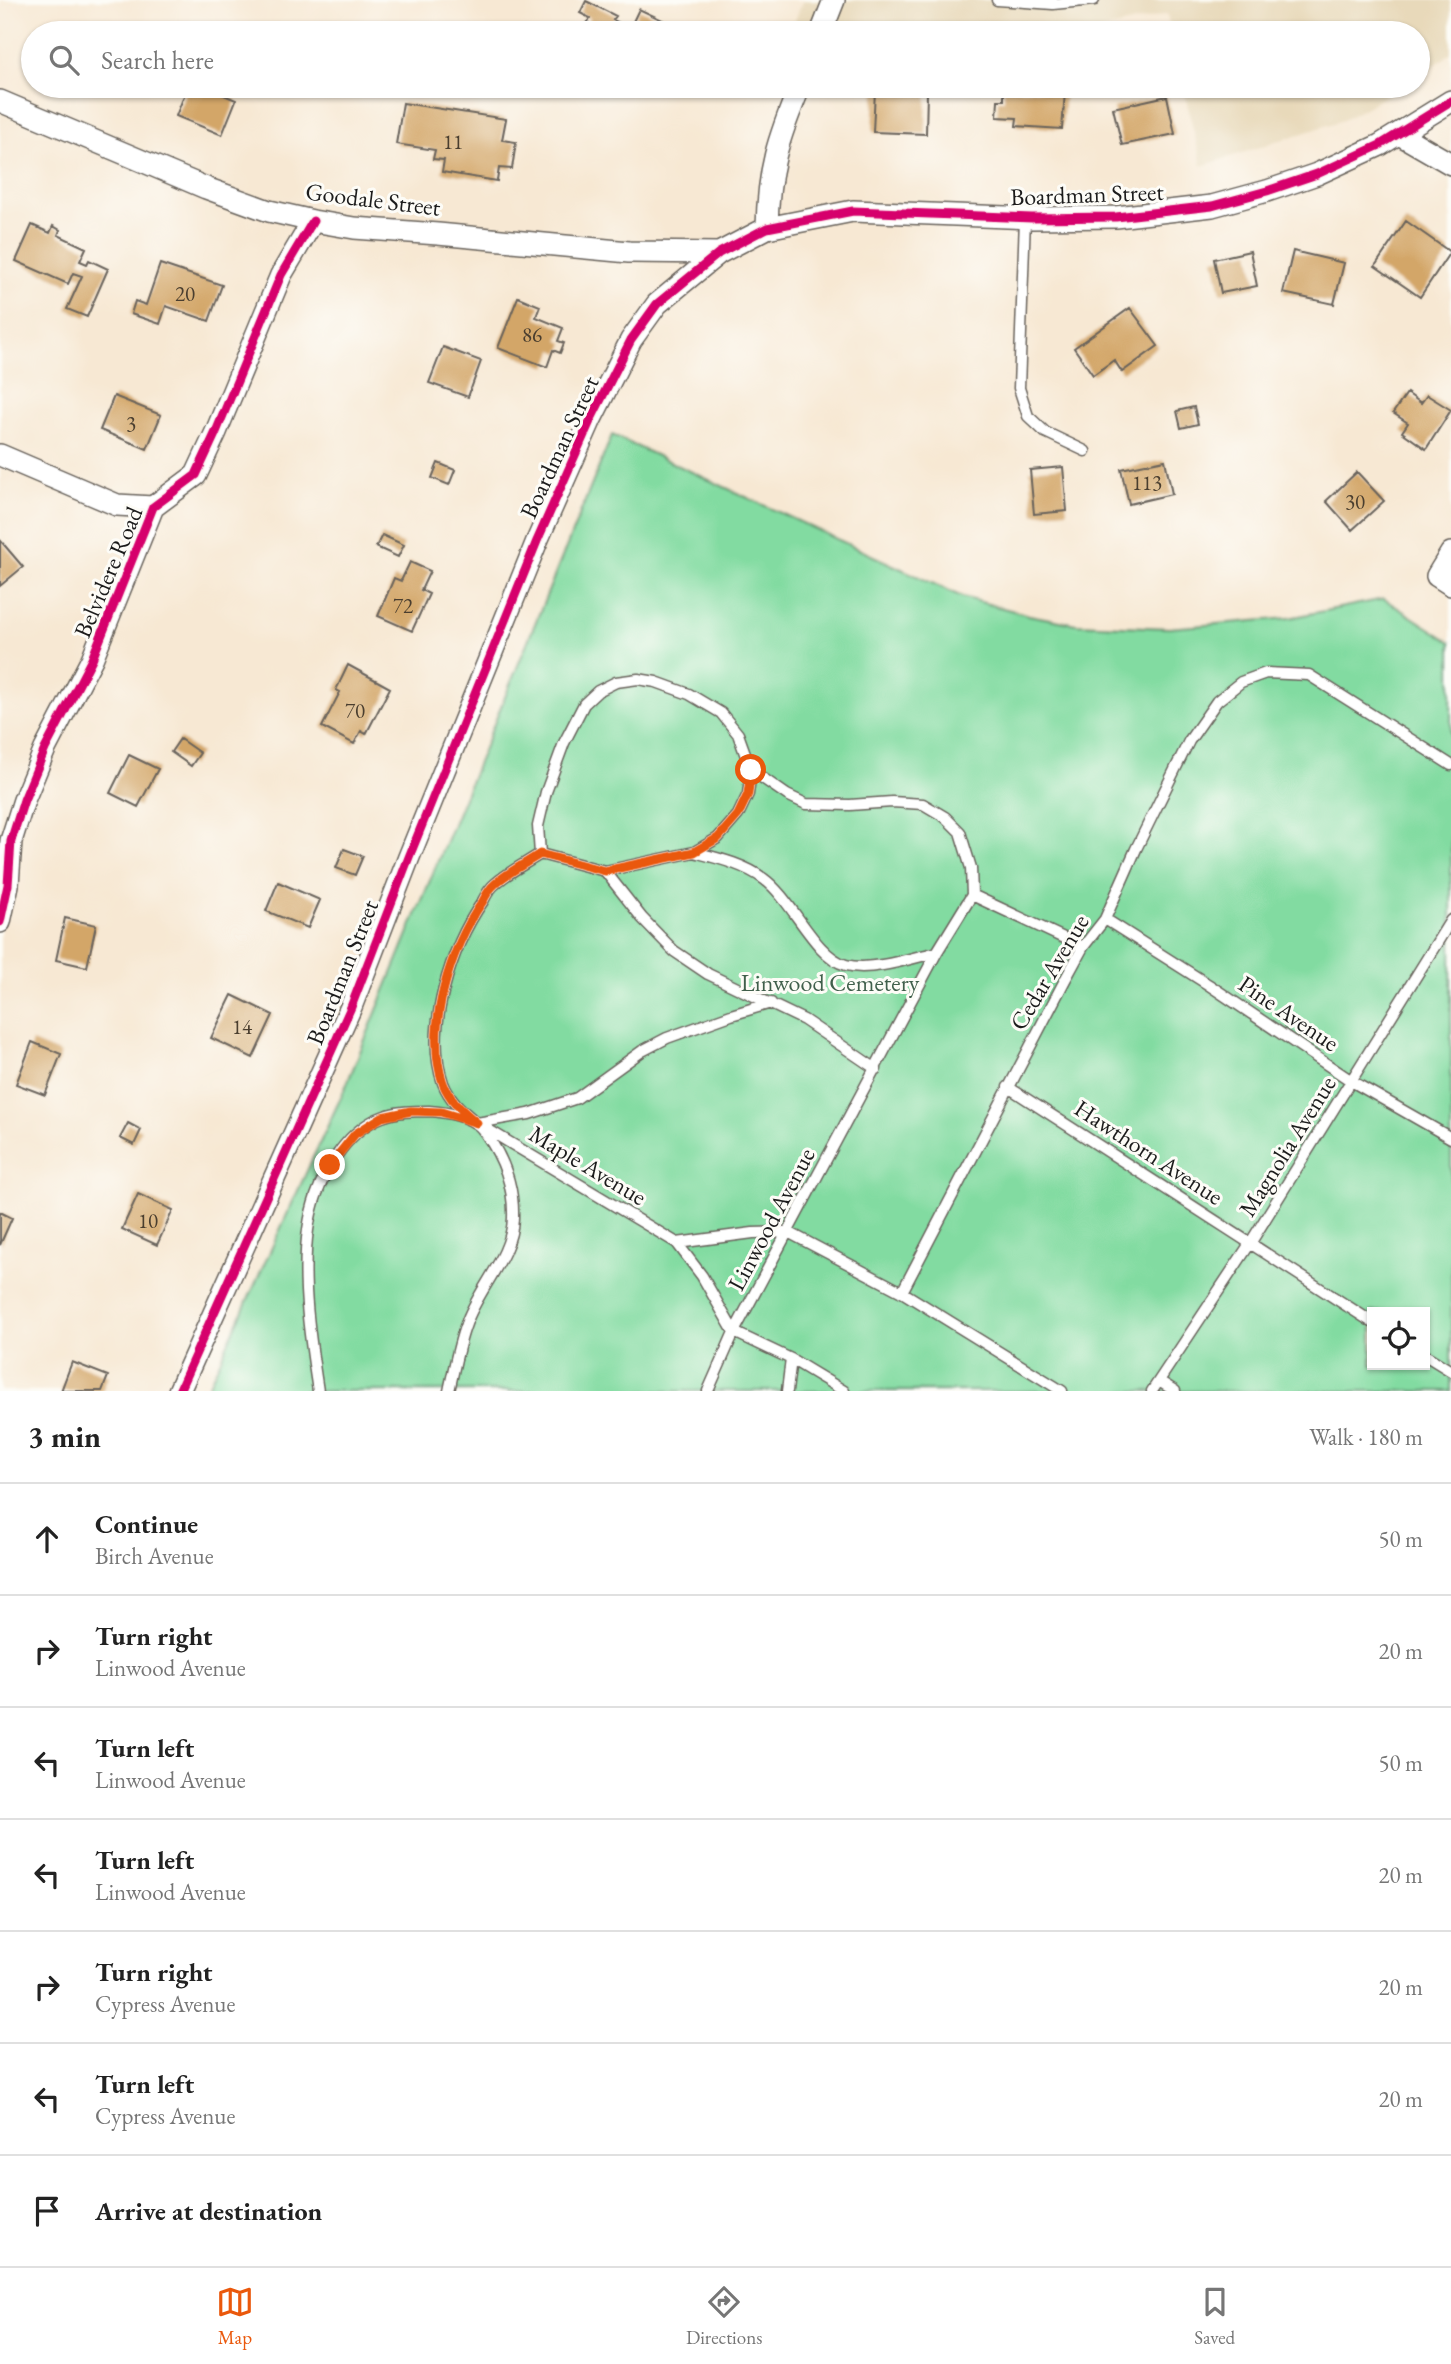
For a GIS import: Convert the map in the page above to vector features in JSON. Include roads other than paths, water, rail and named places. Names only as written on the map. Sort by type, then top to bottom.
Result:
[{"type":"street","points":[[826,21],[834,0]]},
{"type":"street","points":[[767,228],[768,190],[773,160],[795,98]]},
{"type":"street","name":"Goodale Street","points":[[0,101],[206,188],[269,211],[354,228],[629,252],[719,253]]},
{"type":"street","name":"Boardman Street","points":[[179,1391],[351,1007],[537,541],[591,419],[631,340],[657,304],[719,253],[767,228],[853,211],[1025,218],[1116,217],[1212,206],[1317,174],[1399,134],[1451,101]]},
{"type":"street","points":[[1399,134],[1451,164]]},
{"type":"street","name":"Belvidere Road","points":[[0,922],[8,885],[11,841],[45,749],[92,659],[153,507],[196,475],[281,275],[313,220]]},
{"type":"street","points":[[0,455],[117,505],[153,507]]},
{"type":"street","points":[[1444,580],[1451,552]]},
{"type":"lane","points":[[997,0],[1053,4],[1094,0]]},
{"type":"lane","points":[[1025,218],[1019,388],[1028,416],[1045,432],[1085,451]]},
{"type":"lane","name":"Cedar Avenue","points":[[902,1292],[1007,1087],[1083,947],[1105,919],[1189,741],[1217,701],[1241,682],[1266,673],[1309,675],[1451,765]]},
{"type":"lane","points":[[450,1391],[466,1324],[481,1291],[505,1251],[513,1222],[513,1199],[498,1151],[477,1123],[452,1100],[443,1083],[436,1038],[439,1012],[452,964],[470,919],[494,885],[540,854],[605,871],[694,852],[718,838],[738,815],[748,794],[751,770],[738,734],[721,713],[689,694],[656,682],[638,679],[616,682],[598,691],[584,704],[564,743],[546,792],[538,825],[540,854]]},
{"type":"lane","points":[[751,770],[787,795],[806,804],[923,804],[945,817],[960,832],[971,868],[972,895],[1083,947]]},
{"type":"lane","points":[[694,852],[722,859],[765,880],[787,902],[828,956],[846,965],[888,964],[937,952]]},
{"type":"lane","points":[[605,871],[642,918],[674,951],[708,974],[804,1020],[876,1069]]},
{"type":"lane","name":"Linwood Avenue","points":[[708,1391],[734,1332],[937,952],[972,895]]},
{"type":"lane","name":"Pine Avenue","points":[[1105,919],[1353,1082],[1451,1138]]},
{"type":"lane","name":"Magnolia Avenue","points":[[1152,1391],[1353,1082],[1451,920]]},
{"type":"lane","points":[[318,1391],[310,1344],[306,1268],[309,1231],[315,1197],[330,1165],[355,1134],[382,1117],[411,1111],[441,1112],[477,1123],[529,1114],[577,1098],[642,1051],[667,1038],[771,1003]]},
{"type":"lane","name":"Hawthorn Avenue","points":[[1007,1087],[1367,1319]]},
{"type":"lane","name":"Maple Avenue","points":[[477,1123],[677,1243],[702,1276],[734,1332]]},
{"type":"lane","points":[[677,1243],[753,1233],[788,1232],[902,1292],[1062,1391]]},
{"type":"lane","points":[[734,1332],[791,1359],[844,1391]]},
{"type":"lane","points":[[1430,1358],[1451,1371]]},
{"type":"lane","points":[[787,1391],[791,1359]]},
{"type":"lane","points":[[1159,1381],[1175,1391]]},
{"type":"park label","name":"Linwood Cemetery","points":[[830,982]]}]
